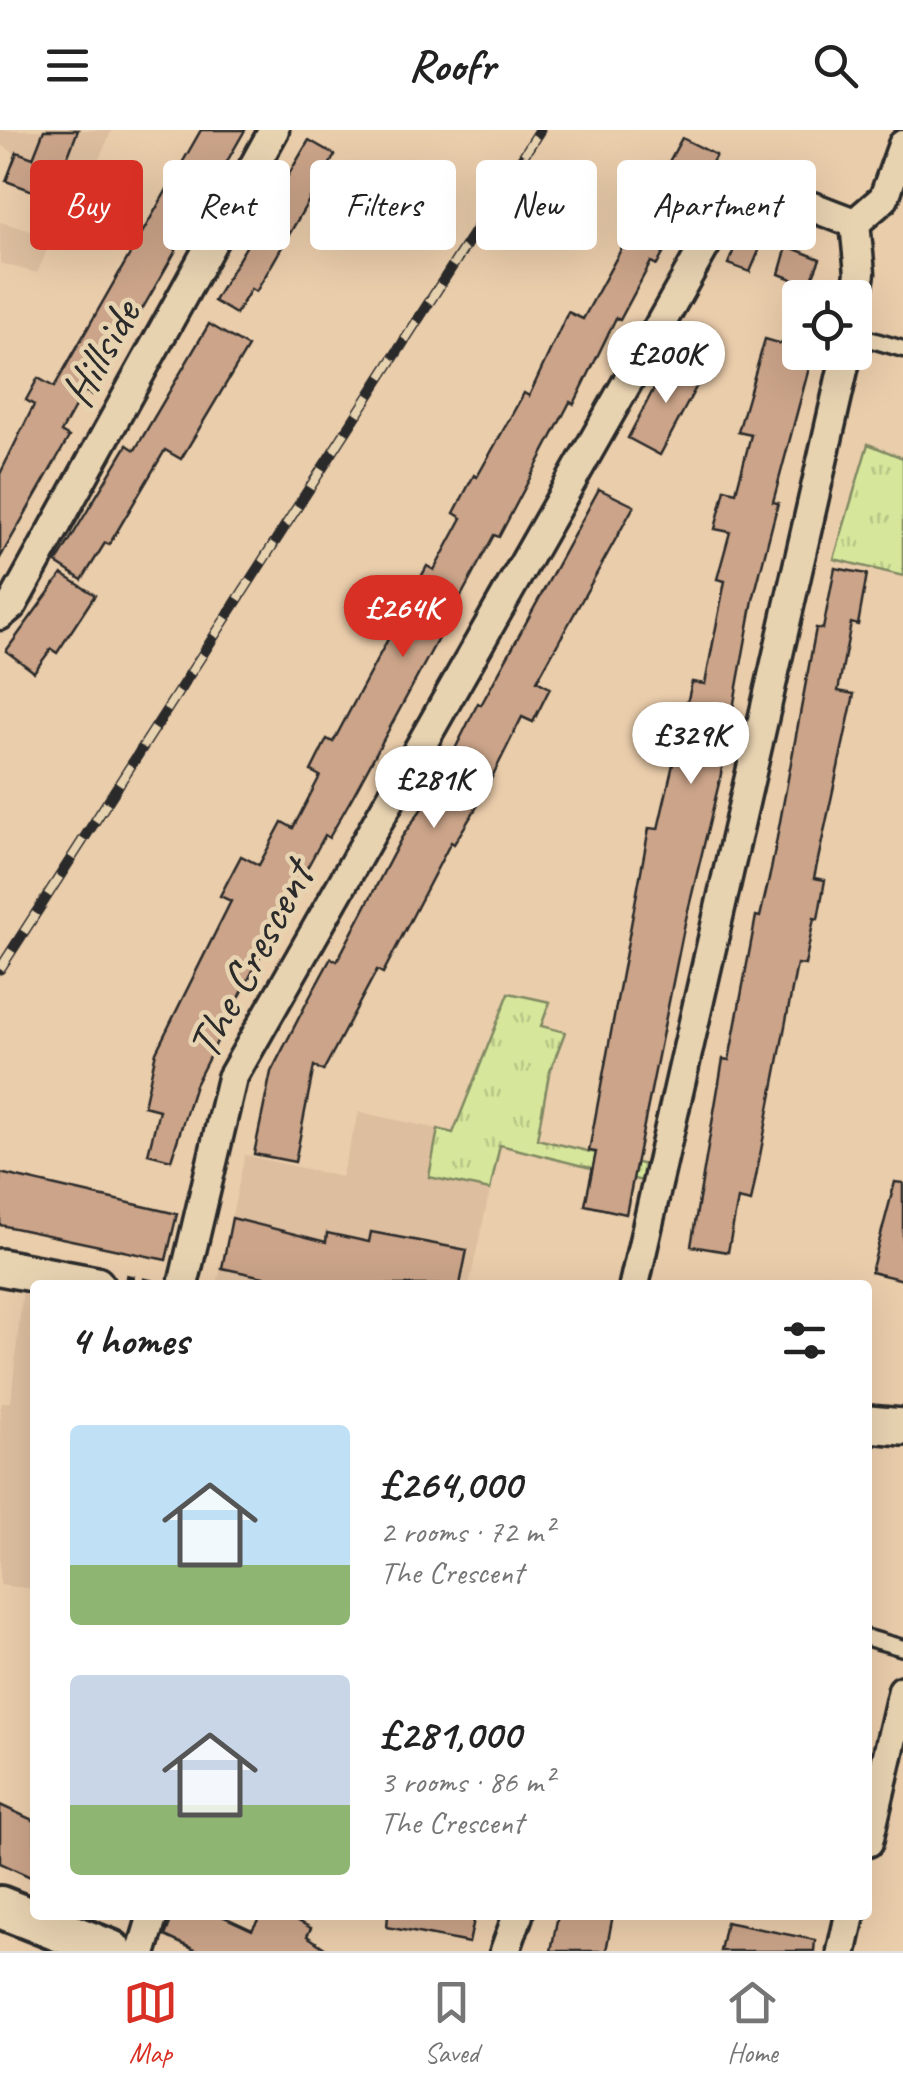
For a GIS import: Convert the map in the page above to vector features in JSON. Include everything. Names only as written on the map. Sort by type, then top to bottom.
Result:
[{"type":"main road","points":[[0,1907],[30,1919]]},
{"type":"main road","points":[[32,1920],[110,1951]]},
{"type":"street","name":"Hillside","points":[[0,615],[12,605],[274,130]]},
{"type":"street","points":[[859,280],[854,224],[884,198],[903,145]]},
{"type":"street","name":"The Crescent","points":[[184,1280],[232,1078],[720,219],[750,199],[782,198],[854,224]]},
{"type":"street","points":[[635,1280],[842,370]]},
{"type":"street","points":[[0,1267],[69,1280]]},
{"type":"street","points":[[872,1424],[903,1426]]},
{"type":"street","points":[[872,1825],[903,1690]]},
{"type":"street","points":[[142,1951],[151,1920]]},
{"type":"street","points":[[506,1951],[516,1920]]},
{"type":"street","points":[[842,1951],[849,1920]]},
{"type":"lane","points":[[872,340],[903,350]]},
{"type":"lane","points":[[872,1639],[903,1648]]},
{"type":"shaded area","points":[[0,130],[112,130],[98,160],[30,160],[30,188],[15,183],[23,159],[0,144]]},
{"type":"shaded area","points":[[0,222],[30,230],[30,250],[47,250],[37,273],[0,263]]},
{"type":"shaded area","points":[[359,1112],[438,1129],[429,1177],[490,1190],[470,1280],[218,1280],[245,1155],[341,1177]]},
{"type":"shaded area","points":[[23,1287],[30,1289],[30,1588],[0,1585],[0,1408],[3,1402],[11,1402]]},
{"type":"green space","points":[[868,444],[903,458],[903,576],[834,559]]},
{"type":"green space","points":[[509,993],[550,1002],[541,1026],[565,1032],[549,1074],[537,1139],[646,1165],[642,1181],[500,1145],[490,1190],[429,1177],[438,1129],[453,1133]]},
{"type":"building","points":[[44,130],[78,130],[66,160],[30,160],[30,190],[6,181],[17,152],[33,158]]},
{"type":"building","points":[[201,130],[245,130],[228,160],[184,160]]},
{"type":"building","points":[[682,138],[716,155],[713,160],[670,160]]},
{"type":"building","points":[[309,140],[335,155],[332,160],[310,160],[310,198],[290,233],[290,172]]},
{"type":"building","points":[[163,196],[163,250],[176,250],[93,395],[84,391],[61,432],[69,437],[0,558],[0,474],[34,405],[26,400],[38,378],[54,387],[132,250],[143,250],[143,231]]},
{"type":"building","points":[[244,250],[280,250],[256,292],[251,289],[236,314],[214,301]]},
{"type":"building","points":[[621,250],[665,250],[657,265],[651,262],[620,320],[616,318],[574,404],[570,402],[499,537],[494,535],[354,794],[329,838],[325,835],[276,925],[195,1085],[171,1160],[148,1154],[159,1110],[144,1106],[156,1052],[231,901],[220,896],[241,856],[259,865],[282,822],[293,828],[320,776],[311,771],[327,739],[333,742],[427,566],[434,570],[462,518],[454,513],[474,475],[477,477],[524,393],[529,396],[568,312],[583,319]]},
{"type":"building","points":[[734,250],[759,250],[750,272],[728,264]]},
{"type":"building","points":[[786,250],[820,259],[811,280],[794,280],[779,274]]},
{"type":"building","points":[[209,324],[248,347],[181,459],[165,450],[109,545],[105,543],[82,580],[56,563],[127,445],[135,450]]},
{"type":"building","points":[[765,339],[782,344],[782,370],[808,370],[773,502],[778,503],[753,600],[720,779],[685,923],[626,1214],[585,1205],[596,1152],[589,1151],[649,828],[658,829],[692,682],[705,684],[725,581],[717,579],[730,532],[715,529],[725,489],[736,492],[751,435],[738,432]]},
{"type":"building","points":[[671,356],[703,374],[660,455],[628,438]]},
{"type":"building","points":[[599,489],[634,506],[537,681],[550,688],[533,722],[522,717],[478,805],[454,844],[451,842],[383,973],[377,970],[323,1071],[314,1066],[295,1162],[254,1154],[271,1072],[307,1002],[331,958],[337,961],[402,837],[434,791],[478,703],[481,705]]},
{"type":"building","points":[[835,568],[867,574],[858,625],[851,623],[838,691],[854,694],[814,878],[825,880],[818,919],[814,918],[805,965],[797,964],[751,1202],[738,1199],[728,1252],[691,1246],[723,1059],[729,1060],[756,916],[760,917],[771,870],[816,628],[823,629]]},
{"type":"building","points":[[62,574],[95,595],[57,653],[51,649],[34,672],[6,651]]},
{"type":"building","points":[[0,1173],[177,1214],[166,1260],[0,1225]]},
{"type":"building","points":[[895,1182],[903,1183],[903,1280],[871,1272]]},
{"type":"building","points":[[232,1218],[326,1242],[327,1233],[369,1242],[371,1232],[467,1250],[461,1280],[278,1280],[222,1268]]},
{"type":"building","points":[[0,1805],[30,1819],[30,1877],[0,1863]]},
{"type":"building","points":[[171,1920],[231,1920],[252,1930],[258,1920],[296,1920],[311,1928],[307,1936],[329,1951],[197,1951],[165,1936]]},
{"type":"building","points":[[388,1920],[474,1920],[469,1943],[387,1927]]},
{"type":"building","points":[[557,1920],[612,1920],[606,1951],[551,1951]]},
{"type":"building","points":[[726,1922],[815,1940],[814,1951],[720,1951]]},
{"type":"railway","points":[[0,969],[540,130]]}]
